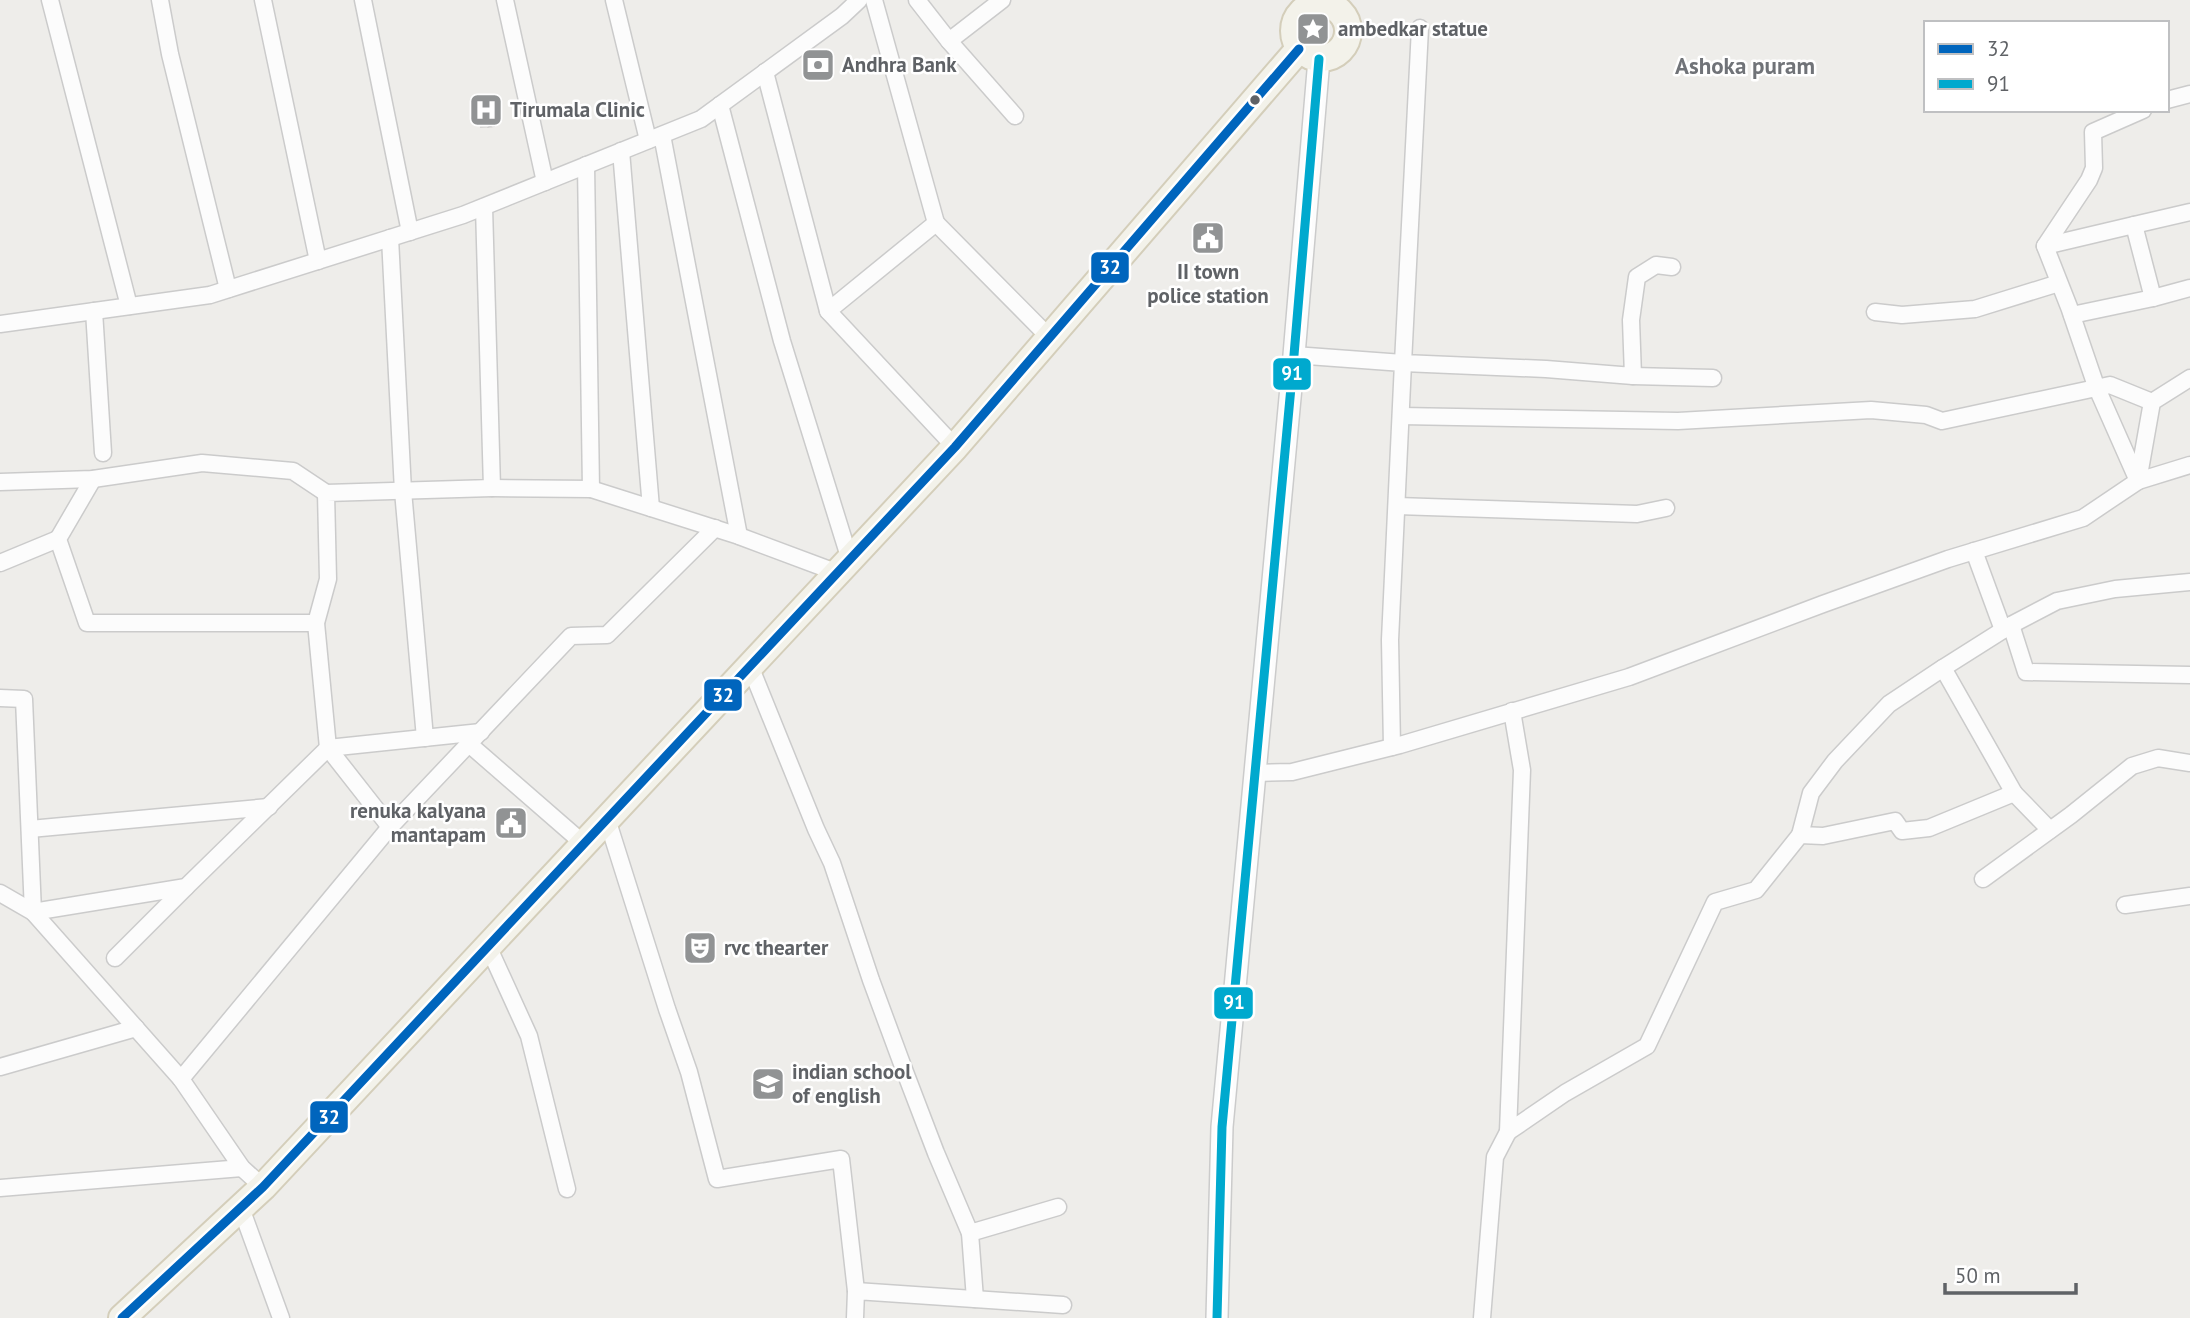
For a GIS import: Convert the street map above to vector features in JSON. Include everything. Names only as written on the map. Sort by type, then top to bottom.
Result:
[{"type":"main road","points":[[1329,3],[1346,19],[1349,35],[1346,43],[1335,55],[1309,54],[1294,35],[1296,20],[1306,8],[1329,3]]},
{"type":"main road","points":[[122,1318],[263,1187],[955,447],[1049,337],[1309,54]]},
{"type":"street","points":[[50,0],[129,306]]},
{"type":"street","points":[[160,0],[170,54],[228,289]]},
{"type":"street","points":[[263,0],[318,261]]},
{"type":"street","points":[[363,0],[410,232]]},
{"type":"street","points":[[505,0],[545,182]]},
{"type":"street","points":[[614,0],[655,138],[739,536]]},
{"type":"street","points":[[0,324],[210,295],[484,207],[701,119],[842,16],[859,0]]},
{"type":"street","points":[[874,0],[936,223],[1049,337]]},
{"type":"street","points":[[917,0],[1015,116]]},
{"type":"street","points":[[949,41],[1002,0]]},
{"type":"street","points":[[1392,747],[1390,640],[1420,28]]},
{"type":"street","points":[[1217,1318],[1222,1127],[1294,355],[1309,54]]},
{"type":"street","points":[[765,72],[828,311],[955,447]]},
{"type":"street","points":[[2169,99],[2190,94]]},
{"type":"street","points":[[720,105],[844,566]]},
{"type":"street","points":[[2045,246],[2089,180],[2094,168],[2093,132],[2138,112]]},
{"type":"street","points":[[621,151],[650,508]]},
{"type":"street","points":[[586,165],[591,489]]},
{"type":"street","points":[[484,207],[492,488]]},
{"type":"street","points":[[2045,246],[2190,212]]},
{"type":"street","points":[[828,311],[936,223]]},
{"type":"street","points":[[2134,225],[2152,298]]},
{"type":"street","points":[[390,238],[403,491],[425,738]]},
{"type":"street","points":[[2045,246],[2096,387],[2138,481]]},
{"type":"street","points":[[1633,376],[1631,320],[1637,277],[1656,265],[1672,267]]},
{"type":"street","points":[[1875,312],[1902,315],[1975,309],[2059,283]]},
{"type":"street","points":[[2072,315],[2190,288]]},
{"type":"street","points":[[94,311],[103,453]]},
{"type":"street","points":[[1294,355],[1713,379]]},
{"type":"street","points":[[2138,481],[2152,402],[2190,378]]},
{"type":"street","points":[[1401,416],[1678,421],[1871,410],[1926,415],[1942,421],[2110,385],[2152,402]]},
{"type":"street","points":[[0,482],[93,479],[202,463],[293,471],[326,493],[492,488],[591,489],[844,566]]},
{"type":"street","points":[[1255,773],[1292,772],[1392,747],[1629,677],[1974,551],[2083,518],[2138,481],[2190,465]]},
{"type":"street","points":[[0,563],[58,539],[93,479]]},
{"type":"street","points":[[326,493],[327,579],[316,623],[328,748],[390,827]]},
{"type":"street","points":[[1397,506],[1637,514],[1666,508]]},
{"type":"street","points":[[181,1079],[390,827],[571,636],[607,635],[715,528]]},
{"type":"street","points":[[58,539],[87,623],[316,623]]},
{"type":"street","points":[[1974,551],[2026,672],[2190,675]]},
{"type":"street","points":[[1508,1132],[1565,1093],[1647,1046],[1715,902],[1756,890],[1800,835],[1811,793],[1835,761],[1889,704],[2007,627],[2057,601],[2115,589],[2190,582]]},
{"type":"street","points":[[750,666],[832,863],[881,1006],[936,1153],[970,1233],[975,1299]]},
{"type":"street","points":[[1942,668],[2014,793],[2050,830]]},
{"type":"street","points":[[0,698],[24,699],[33,912]]},
{"type":"street","points":[[1482,1318],[1495,1157],[1508,1132],[1522,770],[1512,711]]},
{"type":"street","points":[[115,958],[328,748],[481,732]]},
{"type":"street","points":[[469,744],[584,844]]},
{"type":"street","points":[[1983,879],[2132,766],[2158,758],[2190,763]]},
{"type":"street","points":[[1800,835],[1823,836],[1895,821],[1902,831],[1929,828],[2014,793]]},
{"type":"street","points":[[30,829],[269,807]]},
{"type":"street","points":[[607,819],[689,1072],[717,1179],[841,1159],[856,1291],[855,1318]]},
{"type":"street","points":[[33,912],[186,887]]},
{"type":"street","points":[[0,893],[33,912],[181,1079],[242,1168],[263,1187]]},
{"type":"street","points":[[2125,905],[2190,896]]},
{"type":"street","points":[[488,946],[529,1036],[566,1189]]},
{"type":"street","points":[[0,1067],[136,1028]]},
{"type":"street","points":[[0,1188],[242,1168]]},
{"type":"street","points":[[970,1233],[1058,1207]]},
{"type":"street","points":[[241,1208],[281,1318]]},
{"type":"street","points":[[856,1291],[1063,1305]]},
{"type":"building","points":[[493,100],[495,127],[480,128],[478,101]]},
{"type":"transit line","name":"32","points":[[122,1318],[263,1187],[955,447],[1299,49]]},
{"type":"transit line","name":"91","points":[[1217,1318],[1222,1127],[1319,59]]},
{"type":"place","name":"ambedkar statue","points":[[1313,29]]},
{"type":"place","name":"Andhra Bank","points":[[818,65]]},
{"type":"place","name":"Tirumala Clinic","points":[[486,110]]},
{"type":"place","name":"II town police station","points":[[1208,238]]},
{"type":"place","name":"renuka kalyana mantapam","points":[[511,823]]},
{"type":"place","name":"rvc thearter","points":[[700,948]]},
{"type":"place","name":"indian school of english","points":[[768,1084]]},
{"type":"district","name":"Ashoka puram","points":[[1745,66]]}]
